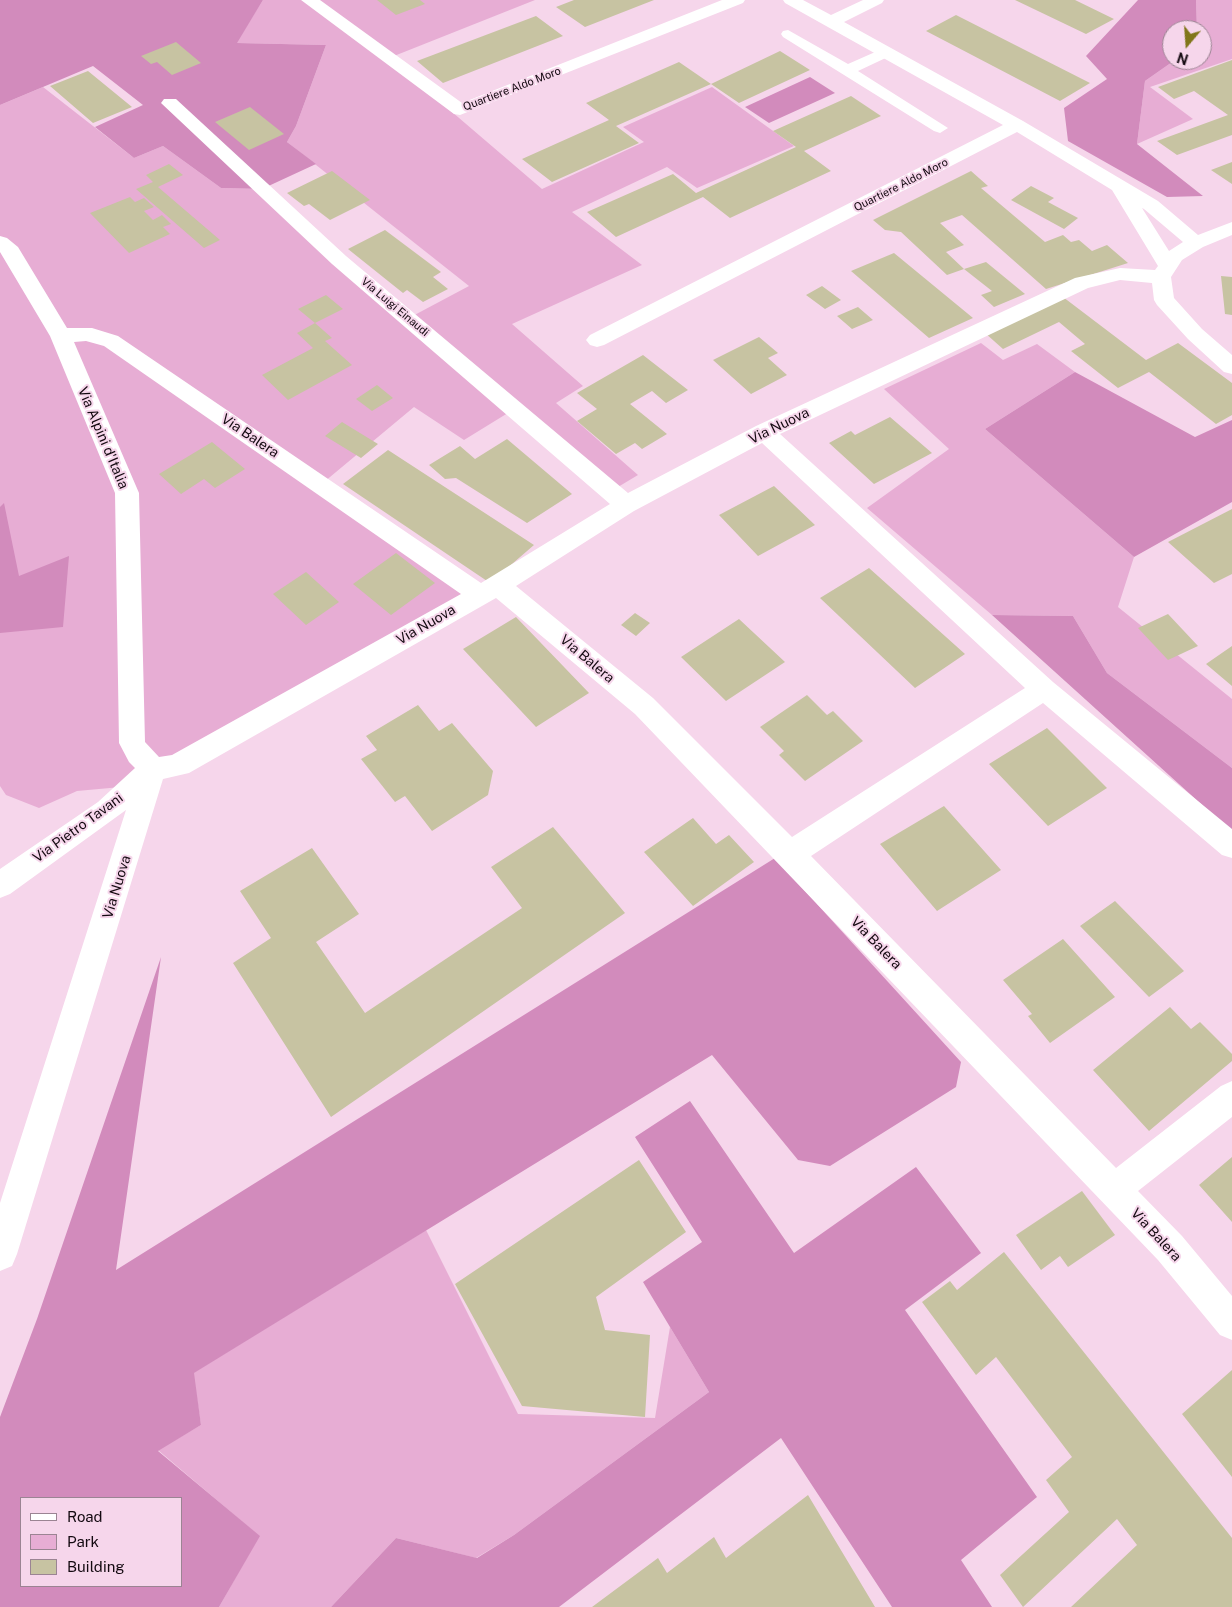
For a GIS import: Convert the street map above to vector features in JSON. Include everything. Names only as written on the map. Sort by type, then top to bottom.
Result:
[{"type":"street","name":"Quartiere Aldo Moro","points":[[309,0],[460,110],[737,0]]},
{"type":"street","points":[[791,0],[1017,125],[1119,185],[1152,205],[1196,243]]},
{"type":"street","points":[[831,22],[876,0]]},
{"type":"street","name":"Via Luigi Einaudi","points":[[170,103],[339,260],[626,505]]},
{"type":"street","name":"Quartiere Aldo Moro","points":[[597,340],[1017,125]]},
{"type":"street","points":[[1119,185],[1164,272],[1164,300],[1194,334],[1232,367]]},
{"type":"street","points":[[1164,272],[1175,256],[1196,243],[1232,228]]},
{"type":"street","name":"Via Alpini d'Italia","points":[[0,242],[11,251],[61,336],[127,493],[132,743],[138,754],[153,768]]},
{"type":"street","name":"Via Nuova","points":[[0,1254],[102,936],[153,768],[168,768],[179,765],[489,590],[626,505],[764,432],[1082,283],[1120,274],[1164,272]]},
{"type":"street","name":"Via Balera","points":[[61,336],[86,333],[100,335],[111,341],[489,590],[644,706],[790,854],[1170,1248],[1232,1323]]},
{"type":"street","points":[[764,432],[1044,689],[1232,846]]},
{"type":"street","points":[[790,854],[1044,689]]},
{"type":"street","name":"Via Pietro Tavani","points":[[0,885],[108,810],[153,768]]},
{"type":"street","points":[[1114,1190],[1232,1097]]},
{"type":"lane","points":[[788,34],[940,128]]},
{"type":"lane","points":[[848,70],[887,52]]},
{"type":"green space","points":[[263,0],[535,0],[389,58],[542,189],[644,142],[623,127],[712,87],[794,146],[697,188],[667,167],[572,212],[642,265],[512,324],[583,386],[556,403],[638,475],[613,490],[516,408],[464,440],[414,407],[324,482],[478,589],[143,785],[77,791],[39,808],[6,795],[0,786],[0,105],[43,87],[134,158],[163,146],[221,188],[262,189],[407,319],[469,286],[287,142],[296,126],[326,45],[236,43]]},
{"type":"green space","points":[[1196,0],[1232,0],[1232,59],[1212,66],[1212,20],[1197,20]]},
{"type":"green space","points":[[1162,69],[1200,70],[1150,87],[1193,119],[1137,144],[1145,81]]},
{"type":"green space","points":[[981,343],[1003,360],[1037,344],[1075,372],[985,429],[1134,557],[1118,607],[1232,699],[1232,768],[1107,673],[1073,616],[992,615],[867,508],[949,449],[884,389]]},
{"type":"green space","points":[[426,1230],[518,1414],[655,1418],[670,1327],[709,1392],[514,1535],[476,1558],[396,1538],[331,1607],[219,1607],[259,1536],[158,1450],[201,1425],[193,1373]]},
{"type":"shaded area","points":[[0,0],[263,0],[237,43],[326,45],[296,126],[287,142],[316,164],[262,189],[221,188],[163,146],[134,158],[95,127],[143,105],[93,66],[0,105]]},
{"type":"shaded area","points":[[1138,0],[1196,0],[1197,20],[1162,20],[1162,69],[1145,81],[1137,144],[1203,196],[1167,197],[1068,141],[1064,108],[1107,79],[1086,56]]},
{"type":"shaded area","points":[[810,77],[835,93],[769,123],[745,107]]},
{"type":"shaded area","points":[[1075,372],[1195,437],[1232,420],[1232,502],[1134,557],[985,429]]},
{"type":"shaded area","points":[[4,503],[19,576],[69,556],[63,627],[0,633],[0,507]]},
{"type":"shaded area","points":[[992,615],[1073,616],[1107,673],[1232,768],[1232,832]]},
{"type":"shaded area","points":[[775,858],[961,1062],[956,1087],[830,1166],[798,1160],[712,1055],[194,1373],[201,1425],[158,1451],[260,1536],[219,1607],[0,1607],[0,1417],[37,1319],[161,957],[116,1270]]},
{"type":"shaded area","points":[[690,1101],[794,1253],[916,1167],[981,1253],[905,1310],[1037,1497],[961,1560],[992,1607],[892,1607],[781,1438],[559,1607],[331,1607],[396,1538],[477,1558],[514,1535],[709,1392],[643,1282],[702,1242],[635,1137]]},
{"type":"building","points":[[377,0],[420,0],[425,4],[396,15]]},
{"type":"building","points":[[574,0],[654,0],[585,27],[556,7]]},
{"type":"building","points":[[1015,0],[1075,0],[1114,19],[1086,34]]},
{"type":"building","points":[[956,15],[1090,83],[1060,101],[926,31]]},
{"type":"building","points":[[536,16],[563,36],[443,83],[417,61]]},
{"type":"building","points":[[176,42],[201,63],[172,75],[157,62],[151,64],[141,56]]},
{"type":"building","points":[[780,51],[810,70],[739,103],[711,84]]},
{"type":"building","points":[[1232,60],[1232,135],[1177,155],[1157,141],[1228,115],[1194,91],[1174,99],[1158,87],[1205,70],[1212,70],[1212,67]]},
{"type":"building","points":[[679,62],[711,84],[616,126],[639,143],[552,182],[522,159],[609,120],[586,103]]},
{"type":"building","points":[[88,71],[132,107],[93,123],[50,86]]},
{"type":"building","points":[[851,96],[881,116],[804,151],[831,171],[730,218],[703,197],[616,237],[587,212],[673,174],[696,193],[796,147],[773,131]]},
{"type":"building","points":[[250,107],[284,134],[249,150],[215,122]]},
{"type":"building","points":[[1232,162],[1232,184],[1211,170]]},
{"type":"building","points":[[169,164],[183,175],[158,187],[220,240],[204,248],[136,189],[153,182],[146,175]]},
{"type":"building","points":[[332,171],[370,200],[330,220],[309,204],[304,206],[287,193]]},
{"type":"building","points":[[971,171],[988,186],[981,188],[1045,242],[1063,235],[1071,242],[1079,240],[1092,251],[1107,245],[1128,263],[1046,289],[962,215],[940,223],[964,245],[946,252],[964,269],[947,275],[901,232],[885,230],[873,220]]},
{"type":"building","points":[[1031,186],[1054,198],[1048,202],[1078,218],[1064,229],[1011,200]]},
{"type":"building","points":[[130,197],[135,202],[144,198],[154,207],[144,211],[153,220],[162,215],[171,224],[163,227],[170,234],[129,253],[90,213]]},
{"type":"building","points":[[385,230],[441,272],[433,277],[448,289],[423,302],[407,290],[403,293],[348,249]]},
{"type":"building","points":[[894,253],[973,318],[929,338],[851,271]]},
{"type":"building","points":[[986,262],[1025,294],[994,307],[981,295],[992,291],[964,269]]},
{"type":"building","points":[[1221,276],[1232,277],[1232,315],[1225,314]]},
{"type":"building","points":[[822,286],[841,300],[825,309],[806,295]]},
{"type":"building","points":[[326,295],[343,309],[315,323],[298,309]]},
{"type":"building","points":[[1063,297],[1146,360],[1178,343],[1232,383],[1232,415],[1216,424],[1149,372],[1118,388],[1071,351],[1085,344],[1059,322],[1003,349],[985,333]]},
{"type":"building","points":[[858,307],[873,320],[852,329],[837,316]]},
{"type":"building","points":[[315,323],[332,338],[325,341],[352,365],[288,400],[262,375],[313,348],[297,333]]},
{"type":"building","points":[[759,337],[778,353],[768,358],[787,375],[751,394],[713,360]]},
{"type":"building","points":[[643,355],[688,390],[666,403],[652,391],[630,404],[667,434],[642,449],[635,443],[616,454],[577,421],[597,409],[577,393]]},
{"type":"building","points":[[377,385],[393,398],[372,411],[356,399]]},
{"type":"building","points":[[890,417],[932,453],[874,484],[829,443],[851,431],[855,435]]},
{"type":"building","points":[[342,422],[378,444],[361,458],[325,436]]},
{"type":"building","points":[[507,439],[572,494],[527,523],[456,478],[445,479],[429,465],[460,446],[475,459]]},
{"type":"building","points":[[212,442],[245,469],[215,488],[204,479],[181,494],[159,474]]},
{"type":"building","points":[[388,450],[534,545],[490,583],[343,484]]},
{"type":"building","points":[[774,486],[815,525],[758,556],[719,515]]},
{"type":"building","points":[[1232,509],[1232,574],[1214,583],[1168,542]]},
{"type":"building","points":[[396,553],[435,583],[391,615],[353,584]]},
{"type":"building","points":[[869,568],[965,654],[915,688],[820,598]]},
{"type":"building","points":[[306,572],[339,602],[306,625],[273,594]]},
{"type":"building","points":[[635,613],[650,623],[636,636],[621,625]]},
{"type":"building","points":[[1168,614],[1198,646],[1168,660],[1138,628]]},
{"type":"building","points":[[516,617],[589,693],[536,727],[463,649]]},
{"type":"building","points":[[739,619],[785,662],[726,701],[681,657]]},
{"type":"building","points":[[1232,646],[1232,686],[1206,664]]},
{"type":"building","points":[[807,695],[827,715],[833,711],[863,741],[805,781],[779,755],[784,751],[760,727]]},
{"type":"building","points":[[418,705],[439,731],[452,723],[493,771],[488,795],[432,831],[405,796],[395,802],[361,759],[377,750],[366,736]]},
{"type":"building","points":[[1047,728],[1107,788],[1048,826],[989,764]]},
{"type":"building","points":[[944,806],[1001,870],[937,911],[880,844]]},
{"type":"building","points":[[693,818],[716,844],[729,835],[754,862],[693,906],[644,852]]},
{"type":"building","points":[[553,827],[625,913],[331,1117],[233,963],[271,938],[240,891],[312,848],[359,914],[316,942],[365,1013],[522,908],[491,867]]},
{"type":"building","points":[[1115,901],[1184,971],[1149,997],[1080,926]]},
{"type":"building","points":[[1063,939],[1115,997],[1050,1043],[1028,1016],[1032,1014],[1003,980]]},
{"type":"building","points":[[1170,1007],[1191,1029],[1200,1022],[1232,1054],[1232,1061],[1149,1131],[1093,1070]]},
{"type":"building","points":[[1232,1157],[1232,1222],[1199,1185]]},
{"type":"building","points":[[639,1160],[686,1232],[596,1297],[605,1330],[650,1335],[645,1417],[522,1406],[455,1284]]},
{"type":"building","points":[[1082,1191],[1115,1235],[1068,1267],[1060,1256],[1041,1270],[1016,1235]]},
{"type":"building","points":[[1004,1252],[1232,1538],[1232,1607],[1071,1607],[1137,1545],[1117,1519],[1023,1607],[1000,1575],[1069,1512],[1046,1480],[1072,1457],[996,1357],[976,1375],[922,1302],[950,1281],[957,1290]]},
{"type":"building","points":[[1232,1370],[1232,1477],[1182,1414]]},
{"type":"building","points":[[808,1495],[875,1607],[592,1607],[658,1558],[667,1573],[714,1537],[726,1558]]}]
